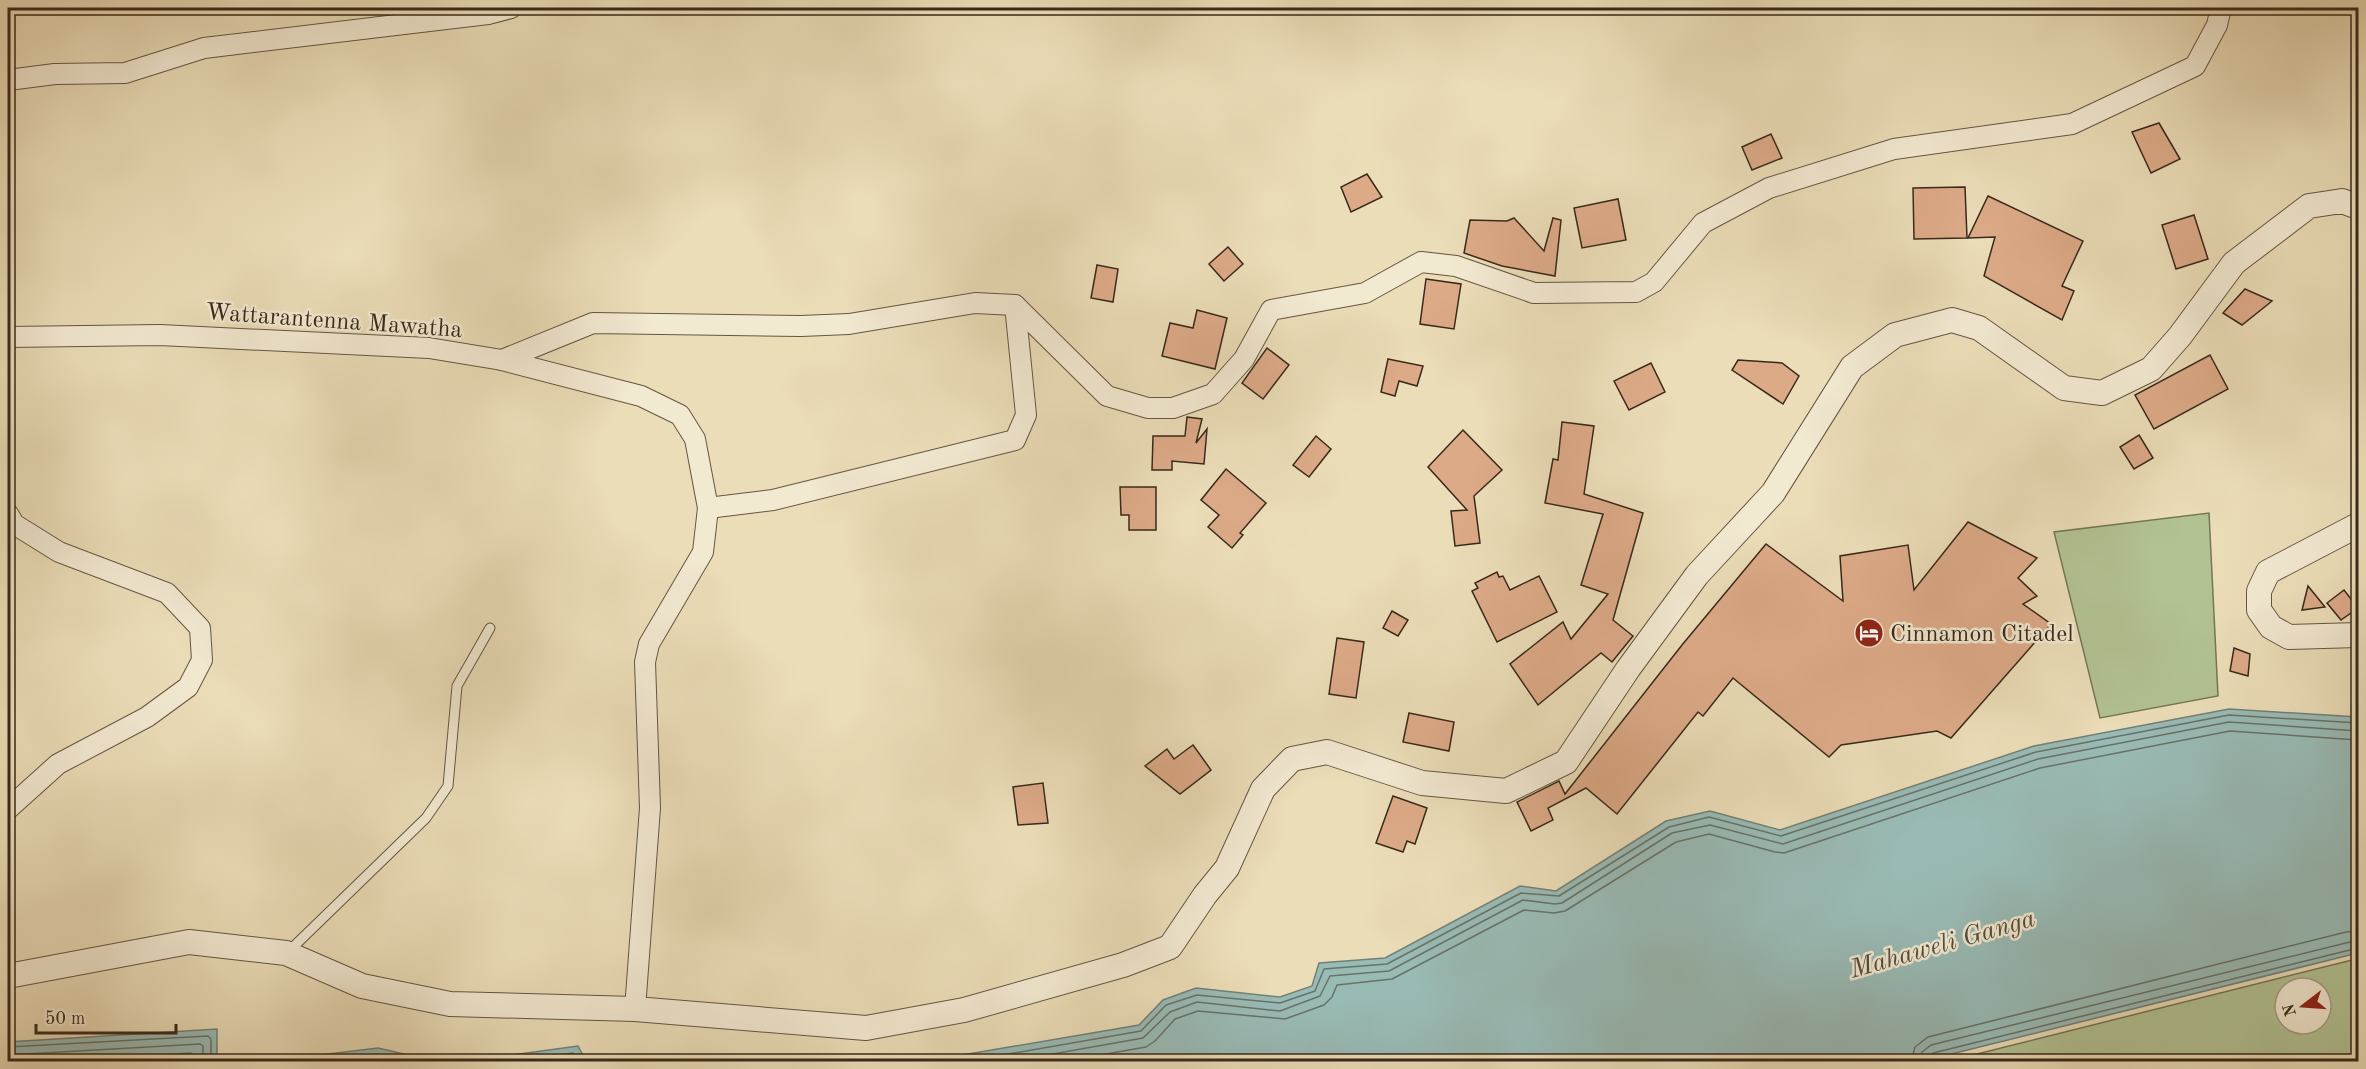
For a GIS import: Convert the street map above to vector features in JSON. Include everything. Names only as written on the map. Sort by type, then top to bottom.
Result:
[{"type":"street","points":[[8,80],[55,74],[125,73],[204,48],[488,14],[511,8]]},
{"type":"street","points":[[502,360],[593,323],[830,325],[849,324],[975,303],[1015,305],[1107,396],[1148,408],[1173,408],[1213,394],[1244,359],[1271,310],[1365,293],[1421,262],[1456,266],[1534,293],[1636,292],[1654,282],[1703,223],[1769,188],[1894,149],[2072,124],[2195,66],[2217,25],[2221,8]]},
{"type":"street","points":[[8,976],[189,942],[286,953],[362,986],[450,1004],[635,1009],[866,1028],[964,1010],[1123,965],[1170,947],[1205,895],[1227,868],[1263,789],[1292,759],[1327,752],[1422,783],[1506,791],[1566,762],[1628,669],[1697,574],[1773,493],[1852,367],[1895,335],[1952,320],[1979,328],[2064,388],[2102,393],[2151,369],[2180,336],[2234,263],[2309,206],[2342,201],[2358,207]]},
{"type":"street","points":[[708,508],[773,500],[1016,440],[1026,415],[1015,305]]},
{"type":"street","name":"Wattarantenna Mawatha","points":[[8,337],[160,335],[429,348],[502,360],[641,396],[680,415],[695,439],[708,508],[703,552],[649,644],[645,662],[650,808],[635,1009]]},
{"type":"street","points":[[8,514],[14,524],[59,552],[167,593],[200,628],[202,660],[188,687],[147,717],[58,764],[11,802]]},
{"type":"street","points":[[2358,525],[2268,572],[2259,591],[2259,610],[2271,627],[2289,637],[2358,635]]},
{"type":"lane","points":[[286,953],[426,818],[448,786],[457,686],[490,628]]},
{"type":"green space","points":[[2209,513],[2218,696],[2100,718],[2054,532]]},
{"type":"green space","points":[[2358,960],[2358,1061],[1949,1061],[2273,980],[2273,1036],[2333,1036],[2333,976],[2288,976]]},
{"type":"water","name":"Mahaweli Ganga","points":[[2229,709],[2358,717],[2358,953],[1923,1061],[927,1061],[1139,1025],[1163,1000],[1196,988],[1280,997],[1312,986],[1319,963],[1385,958],[1520,886],[1556,891],[1666,821],[1710,811],[1780,830],[2034,746]]},
{"type":"water","points":[[217,1029],[217,1061],[8,1061],[8,1042]]},
{"type":"water","points":[[578,1046],[586,1061],[467,1061]]},
{"type":"water","points":[[378,1048],[434,1061],[270,1061]]},
{"type":"water","points":[[771,1055],[784,1061],[739,1061],[743,1058]]},
{"type":"building","points":[[2159,123],[2180,159],[2151,173],[2132,132]]},
{"type":"building","points":[[1771,134],[1782,158],[1752,170],[1742,147]]},
{"type":"building","points":[[1367,174],[1382,197],[1351,212],[1341,187]]},
{"type":"building","points":[[1965,187],[1967,238],[1914,239],[1913,188]]},
{"type":"building","points":[[1988,196],[2083,241],[2062,286],[2074,291],[2062,320],[1984,276],[1995,237],[1968,238]]},
{"type":"building","points":[[1618,199],[1626,240],[1582,248],[1574,208]]},
{"type":"building","points":[[2194,215],[2208,259],[2176,269],[2162,225]]},
{"type":"building","points":[[1514,218],[1544,251],[1553,218],[1561,220],[1555,276],[1502,266],[1464,253],[1470,220],[1507,221]]},
{"type":"building","points":[[1228,247],[1243,264],[1224,281],[1209,264]]},
{"type":"building","points":[[1097,265],[1118,269],[1113,302],[1091,298]]},
{"type":"building","points":[[1426,279],[1461,284],[1454,329],[1420,324]]},
{"type":"building","points":[[2245,289],[2272,301],[2242,325],[2223,313]]},
{"type":"building","points":[[1197,310],[1227,318],[1215,369],[1162,356],[1170,323],[1193,328]]},
{"type":"building","points":[[1267,348],[1289,365],[1263,399],[1242,383]]},
{"type":"building","points":[[2210,355],[2228,389],[2154,429],[2135,395]]},
{"type":"building","points":[[1388,359],[1423,366],[1417,386],[1399,381],[1395,396],[1381,392]]},
{"type":"building","points":[[1738,360],[1782,363],[1799,376],[1783,404],[1732,370]]},
{"type":"building","points":[[1651,363],[1665,392],[1629,410],[1614,381]]},
{"type":"building","points":[[1187,417],[1202,419],[1196,443],[1207,429],[1204,464],[1172,461],[1172,470],[1152,470],[1153,436],[1185,436]]},
{"type":"building","points":[[1562,422],[1594,426],[1584,494],[1643,513],[1613,620],[1633,636],[1612,662],[1601,653],[1538,705],[1510,664],[1563,622],[1571,639],[1608,594],[1581,585],[1603,514],[1545,503],[1553,459],[1558,460]]},
{"type":"building","points":[[1463,430],[1502,470],[1474,496],[1480,543],[1455,546],[1451,511],[1467,510],[1428,467]]},
{"type":"building","points":[[2139,435],[2153,458],[2134,469],[2120,447]]},
{"type":"building","points":[[1316,436],[1331,449],[1309,477],[1293,465]]},
{"type":"building","points":[[1226,469],[1266,503],[1240,533],[1243,535],[1232,548],[1208,527],[1219,515],[1201,500]]},
{"type":"building","points":[[1120,487],[1156,487],[1156,530],[1129,530],[1129,515],[1121,515]]},
{"type":"building","name":"Cinnamon Citadel","points":[[1968,522],[2037,558],[2018,578],[2037,596],[2023,604],[2051,624],[1951,738],[1937,731],[1841,745],[1829,757],[1733,678],[1703,716],[1698,712],[1617,814],[1586,788],[1548,808],[1553,820],[1531,831],[1517,802],[1559,781],[1565,794],[1682,645],[1766,544],[1843,601],[1840,556],[1908,545],[1914,590]]},
{"type":"building","points":[[1497,572],[1499,577],[1503,576],[1510,590],[1539,576],[1557,612],[1497,642],[1472,591],[1478,588],[1475,583]]},
{"type":"building","points":[[2308,586],[2325,607],[2302,610]]},
{"type":"building","points":[[2344,590],[2358,608],[2341,620],[2327,603]]},
{"type":"building","points":[[1392,611],[1408,620],[1398,636],[1383,628]]},
{"type":"building","points":[[1337,638],[1364,642],[1356,698],[1329,694]]},
{"type":"building","points":[[2234,648],[2250,654],[2248,676],[2230,671]]},
{"type":"building","points":[[1409,713],[1454,722],[1449,751],[1403,742]]},
{"type":"building","points":[[1193,745],[1211,770],[1180,794],[1145,766],[1167,749],[1174,759]]},
{"type":"building","points":[[1043,783],[1048,823],[1018,825],[1013,787]]},
{"type":"building","points":[[1393,796],[1427,808],[1415,844],[1407,841],[1403,852],[1376,843]]},
{"type":"place","name":"Cinnamon Citadel","points":[[1869,633]]}]
